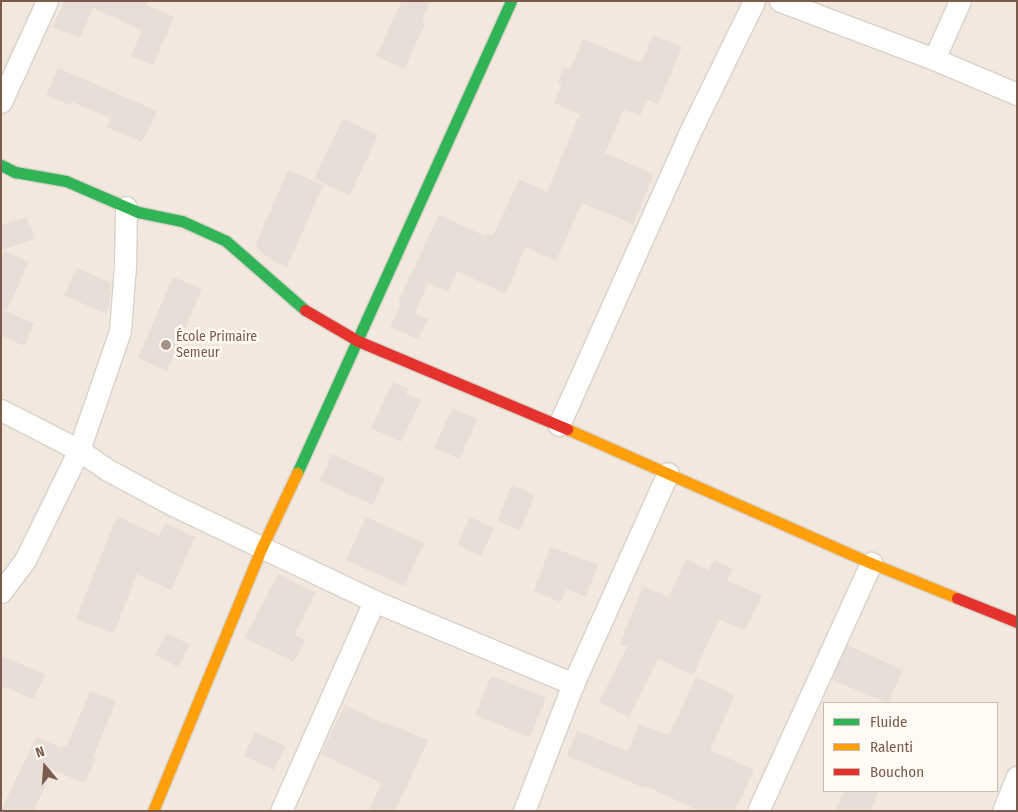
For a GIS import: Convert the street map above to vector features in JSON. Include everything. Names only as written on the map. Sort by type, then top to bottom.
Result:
[{"type":"street","points":[[1,102],[47,1]]},
{"type":"street","points":[[153,811],[262,547],[358,341],[511,1]]},
{"type":"street","points":[[560,425],[688,136],[754,1]]},
{"type":"street","points":[[780,1],[934,59],[1017,94]]},
{"type":"street","points":[[934,59],[960,1]]},
{"type":"street","points":[[1,165],[15,172],[66,181],[138,212],[182,222],[226,241],[299,306],[358,341],[560,425],[871,563],[1017,622]]},
{"type":"street","points":[[1,592],[25,560],[79,450],[120,331],[125,266],[126,207]]},
{"type":"street","points":[[1,410],[79,450],[106,469],[173,505],[374,602],[573,684]]},
{"type":"street","points":[[524,811],[573,684],[668,473]]},
{"type":"street","points":[[758,811],[871,563]]},
{"type":"street","points":[[281,811],[374,602]]},
{"type":"street","points":[[1002,811],[1017,777]]},
{"type":"shaded area","points":[[1,1],[1017,1],[1017,811],[1,811]]},
{"type":"building","points":[[64,1],[148,1],[146,5],[174,17],[153,65],[131,56],[142,30],[93,8],[80,38],[53,27]]},
{"type":"building","points":[[402,1],[429,1],[422,23],[425,24],[404,69],[376,56]]},
{"type":"building","points":[[653,35],[682,47],[658,104],[647,99],[640,116],[624,109],[605,153],[654,174],[633,224],[582,203],[556,261],[525,247],[506,294],[457,271],[448,292],[428,283],[415,313],[428,319],[418,339],[390,327],[401,304],[398,302],[439,215],[485,236],[486,233],[493,236],[519,179],[547,192],[580,114],[554,103],[562,84],[558,82],[564,67],[570,70],[583,39],[641,63]]},
{"type":"building","points":[[58,68],[157,111],[142,142],[107,127],[111,118],[72,102],[70,105],[46,95]]},
{"type":"building","points":[[343,119],[378,135],[350,195],[314,179]]},
{"type":"building","points":[[288,170],[323,185],[287,267],[271,260],[255,246]]},
{"type":"building","points":[[27,217],[35,239],[1,250],[1,225]]},
{"type":"building","points":[[5,251],[29,262],[6,312],[34,323],[25,346],[1,336],[1,260]]},
{"type":"building","points":[[77,268],[111,283],[109,307],[106,314],[64,295]]},
{"type":"building","points":[[173,277],[202,289],[167,371],[138,358]]},
{"type":"building","points":[[393,382],[408,389],[406,394],[421,400],[401,442],[371,428]]},
{"type":"building","points":[[452,408],[477,419],[460,459],[434,448]]},
{"type":"building","points":[[332,454],[385,478],[373,505],[320,481]]},
{"type":"building","points":[[512,485],[535,495],[520,530],[497,521]]},
{"type":"building","points":[[117,516],[159,536],[165,523],[195,537],[171,590],[137,574],[114,633],[76,619]]},
{"type":"building","points":[[366,517],[424,543],[404,586],[346,560]]},
{"type":"building","points":[[470,517],[494,528],[481,556],[457,545]]},
{"type":"building","points":[[550,547],[598,564],[586,597],[566,589],[561,602],[534,592]]},
{"type":"building","points":[[686,559],[709,570],[714,560],[732,569],[727,581],[762,595],[745,631],[719,619],[693,675],[658,659],[629,717],[599,702],[627,647],[620,644],[643,586],[669,597]]},
{"type":"building","points":[[278,574],[315,593],[295,635],[305,640],[294,662],[245,638]]},
{"type":"building","points":[[167,633],[190,645],[178,667],[155,655]]},
{"type":"building","points":[[847,645],[903,670],[888,702],[832,680]]},
{"type":"building","points":[[1,656],[45,674],[34,699],[1,686]]},
{"type":"building","points":[[491,676],[546,697],[530,737],[475,715]]},
{"type":"building","points":[[696,677],[735,695],[710,750],[754,770],[735,811],[699,811],[646,786],[645,788],[567,756],[577,731],[628,751],[639,724],[669,735]]},
{"type":"building","points":[[90,691],[116,701],[93,757],[96,758],[85,783],[52,770],[34,811],[1,811],[36,737],[62,748],[64,745],[67,746]]},
{"type":"building","points":[[345,705],[384,724],[385,722],[428,740],[395,811],[369,811],[381,783],[321,754]]},
{"type":"building","points":[[255,732],[286,746],[274,770],[244,756]]},
{"type":"building","points":[[844,792],[879,792],[871,811],[835,811]]},
{"type":"traffic: fast","points":[[297,473],[511,1]]},
{"type":"traffic: fast","points":[[1,165],[15,172],[66,181],[138,212],[182,221],[226,241],[305,310]]},
{"type":"traffic: slow","points":[[567,429],[871,563],[957,598]]},
{"type":"traffic: slow","points":[[153,811],[262,547],[297,473]]},
{"type":"traffic: jam","points":[[305,310],[358,341],[567,429]]},
{"type":"traffic: jam","points":[[957,598],[1017,622]]},
{"type":"place","name":"École Primaire Semeur","points":[[166,345]]}]
